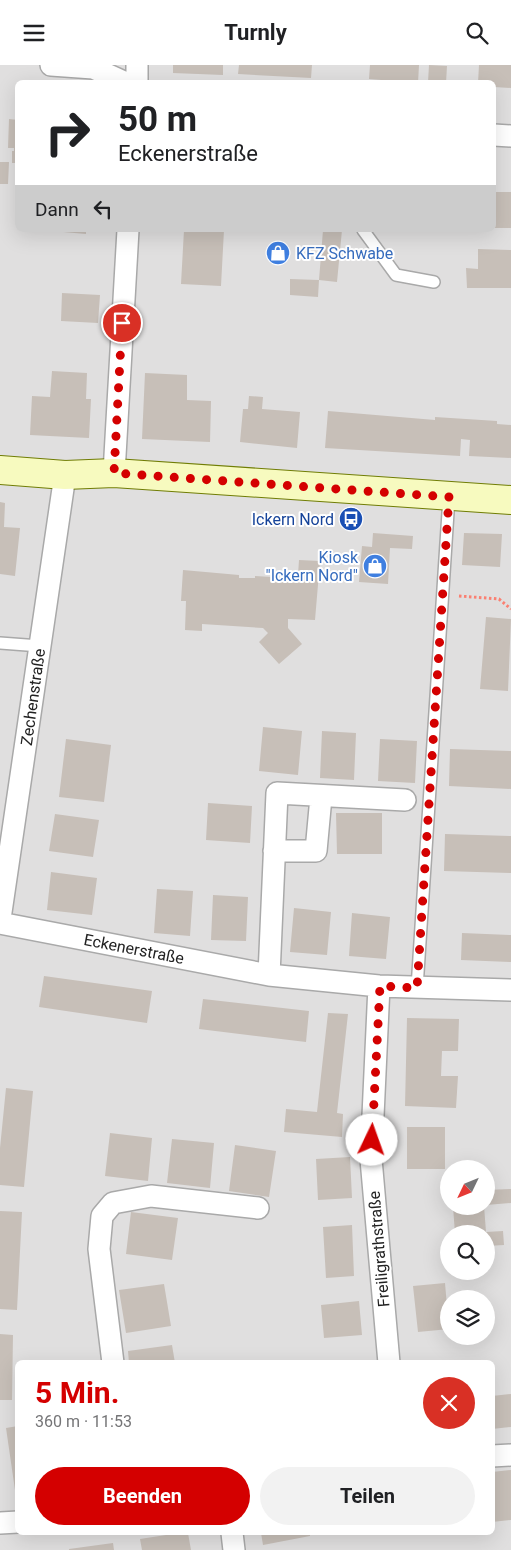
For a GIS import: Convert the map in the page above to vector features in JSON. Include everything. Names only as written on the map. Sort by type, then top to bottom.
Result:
[{"type":"main road","points":[[0,470],[65,475],[114,473],[511,500]]},
{"type":"street","points":[[51,65],[93,68],[119,80]]},
{"type":"street","points":[[137,80],[138,65]]},
{"type":"street","points":[[496,135],[511,136]]},
{"type":"street","points":[[114,473],[128,232]]},
{"type":"street","name":"Zechenstraße","points":[[0,919],[65,475]]},
{"type":"street","points":[[269,975],[277,793],[321,797],[405,800]]},
{"type":"street","points":[[274,851],[316,851],[321,797]]},
{"type":"street","name":"Eckenerstraße","points":[[0,923],[269,975],[380,986],[511,991]]},
{"type":"street","name":"Freiligrathstraße","points":[[380,986],[371,1159],[389,1360]]},
{"type":"street","points":[[113,1360],[99,1249],[102,1216],[113,1203],[151,1196],[258,1208]]},
{"type":"street","points":[[495,1456],[511,1455]]},
{"type":"street","points":[[0,1523],[15,1521]]},
{"type":"street","points":[[232,1535],[234,1550]]},
{"type":"lane","points":[[364,232],[396,275],[434,282]]},
{"type":"lane","points":[[417,988],[449,497]]},
{"type":"lane","points":[[0,643],[40,646]]},
{"type":"path","points":[[443,596],[499,599],[511,609]]},
{"type":"shaded area","points":[[0,65],[511,65],[511,1550],[0,1550]]},
{"type":"building","points":[[173,65],[223,65],[223,75],[173,73]]},
{"type":"building","points":[[239,65],[312,65],[311,78],[238,74]]},
{"type":"building","points":[[370,65],[419,65],[418,80],[369,79]]},
{"type":"building","points":[[429,65],[447,66],[446,80],[428,80]]},
{"type":"building","points":[[479,65],[511,65],[511,88],[496,87],[496,80],[478,80]]},
{"type":"building","points":[[9,119],[15,120],[15,163],[12,163],[12,151],[14,151],[14,148],[8,148]]},
{"type":"building","points":[[0,162],[9,162],[8,184],[0,184]]},
{"type":"building","points":[[496,192],[511,192],[511,228],[496,228]]},
{"type":"building","points":[[63,232],[86,232],[86,234]]},
{"type":"building","points":[[184,232],[224,232],[221,286],[181,284]]},
{"type":"building","points":[[323,232],[342,232],[337,282],[319,280]]},
{"type":"building","points":[[478,249],[511,250],[511,288],[467,288],[466,268],[478,269]]},
{"type":"building","points":[[290,279],[319,280],[318,297],[290,295]]},
{"type":"building","points":[[62,293],[100,295],[98,323],[61,321]]},
{"type":"building","points":[[52,371],[87,373],[86,399],[91,399],[89,438],[30,435],[32,396],[50,397]]},
{"type":"building","points":[[145,373],[187,375],[187,400],[211,401],[210,442],[142,439]]},
{"type":"building","points":[[249,396],[263,397],[262,409],[300,412],[297,448],[240,442],[243,409],[248,409]]},
{"type":"building","points":[[328,411],[435,420],[435,417],[497,421],[497,424],[511,425],[511,458],[469,456],[470,440],[461,439],[460,456],[325,448]]},
{"type":"building","points":[[0,502],[5,503],[4,527],[20,528],[15,576],[0,574]]},
{"type":"building","name":"Kiosk \"Ickern Nord\"","points":[[373,533],[413,536],[412,549],[390,548],[388,584],[359,582],[362,546],[372,547]]},
{"type":"building","points":[[464,533],[502,534],[500,567],[462,565]]},
{"type":"building","points":[[299,560],[320,561],[315,620],[288,619],[288,628],[302,644],[279,664],[259,642],[268,633],[263,628],[202,624],[202,631],[185,630],[186,601],[181,601],[183,570],[239,575],[239,578],[255,578],[255,576],[289,578],[289,575],[298,575]]},
{"type":"building","points":[[486,617],[511,619],[508,691],[480,689]]},
{"type":"building","points":[[263,727],[302,731],[298,775],[259,771]]},
{"type":"building","points":[[322,731],[356,733],[354,780],[320,778]]},
{"type":"building","points":[[66,739],[111,745],[104,802],[59,797]]},
{"type":"building","points":[[380,739],[417,741],[415,783],[378,781]]},
{"type":"building","points":[[450,749],[511,751],[511,789],[449,786]]},
{"type":"building","points":[[208,803],[252,806],[250,843],[206,840]]},
{"type":"building","points":[[336,813],[382,813],[382,854],[337,854]]},
{"type":"building","points":[[55,814],[99,820],[93,857],[49,851]]},
{"type":"building","points":[[445,834],[511,836],[511,873],[444,871]]},
{"type":"building","points":[[51,872],[97,878],[92,915],[47,910]]},
{"type":"building","points":[[157,889],[193,891],[190,936],[154,933]]},
{"type":"building","points":[[213,895],[248,897],[246,941],[211,940]]},
{"type":"building","points":[[294,908],[331,912],[327,955],[290,952]]},
{"type":"building","points":[[352,913],[390,917],[386,959],[349,956]]},
{"type":"building","points":[[462,933],[511,935],[511,962],[461,960]]},
{"type":"building","points":[[44,976],[152,991],[147,1023],[39,1007]]},
{"type":"building","points":[[203,999],[309,1011],[306,1042],[199,1029]]},
{"type":"building","points":[[328,1013],[348,1014],[337,1113],[343,1114],[342,1137],[284,1132],[286,1109],[317,1112]]},
{"type":"building","points":[[407,1018],[459,1019],[458,1051],[442,1051],[441,1076],[458,1076],[456,1108],[405,1106]]},
{"type":"building","points":[[6,1088],[33,1091],[24,1187],[0,1185],[0,1148]]},
{"type":"building","points":[[407,1127],[445,1127],[445,1160],[440,1160],[440,1169],[407,1169]]},
{"type":"building","points":[[110,1133],[152,1138],[148,1181],[105,1176]]},
{"type":"building","points":[[172,1139],[214,1143],[210,1188],[167,1183]]},
{"type":"building","points":[[235,1145],[276,1151],[269,1197],[229,1191]]},
{"type":"building","points":[[350,1157],[352,1198],[318,1200],[316,1159]]},
{"type":"building","points":[[511,1189],[511,1203],[495,1204],[495,1190]]},
{"type":"building","points":[[0,1211],[22,1212],[17,1310],[0,1309]]},
{"type":"building","points":[[131,1212],[178,1218],[172,1260],[126,1254]]},
{"type":"building","points":[[454,1215],[485,1215],[485,1225],[454,1225]]},
{"type":"building","points":[[352,1225],[354,1276],[326,1278],[323,1227]]},
{"type":"building","points":[[495,1231],[503,1231],[504,1245],[495,1246]]},
{"type":"building","points":[[445,1283],[446,1290],[440,1290],[440,1330],[418,1332],[413,1286]]},
{"type":"building","points":[[164,1284],[171,1326],[126,1333],[119,1290]]},
{"type":"building","points":[[359,1301],[362,1335],[324,1338],[321,1305]]},
{"type":"building","points":[[0,1334],[13,1335],[12,1400],[0,1400]]},
{"type":"building","points":[[172,1345],[174,1360],[129,1360],[128,1351]]},
{"type":"building","points":[[511,1394],[511,1427],[495,1429],[495,1396]]},
{"type":"building","points":[[15,1426],[15,1490],[6,1428]]},
{"type":"building","points":[[511,1470],[511,1520],[495,1522],[495,1472]]},
{"type":"building","points":[[166,1535],[188,1535],[191,1550],[142,1550],[140,1539]]},
{"type":"building","points":[[261,1535],[310,1535],[310,1536],[263,1545]]},
{"type":"building","points":[[113,1543],[114,1550],[69,1550],[69,1549]]},
{"type":"place","name":"KFZ Schwabe","points":[[278,253]]},
{"type":"place","name":"Ickern Nord","points":[[351,519]]},
{"type":"place","name":"Kiosk \"Ickern Nord\"","points":[[375,566]]},
{"type":"route","points":[[122,323],[114,473],[449,497],[417,988],[380,986],[372,1140]]}]
